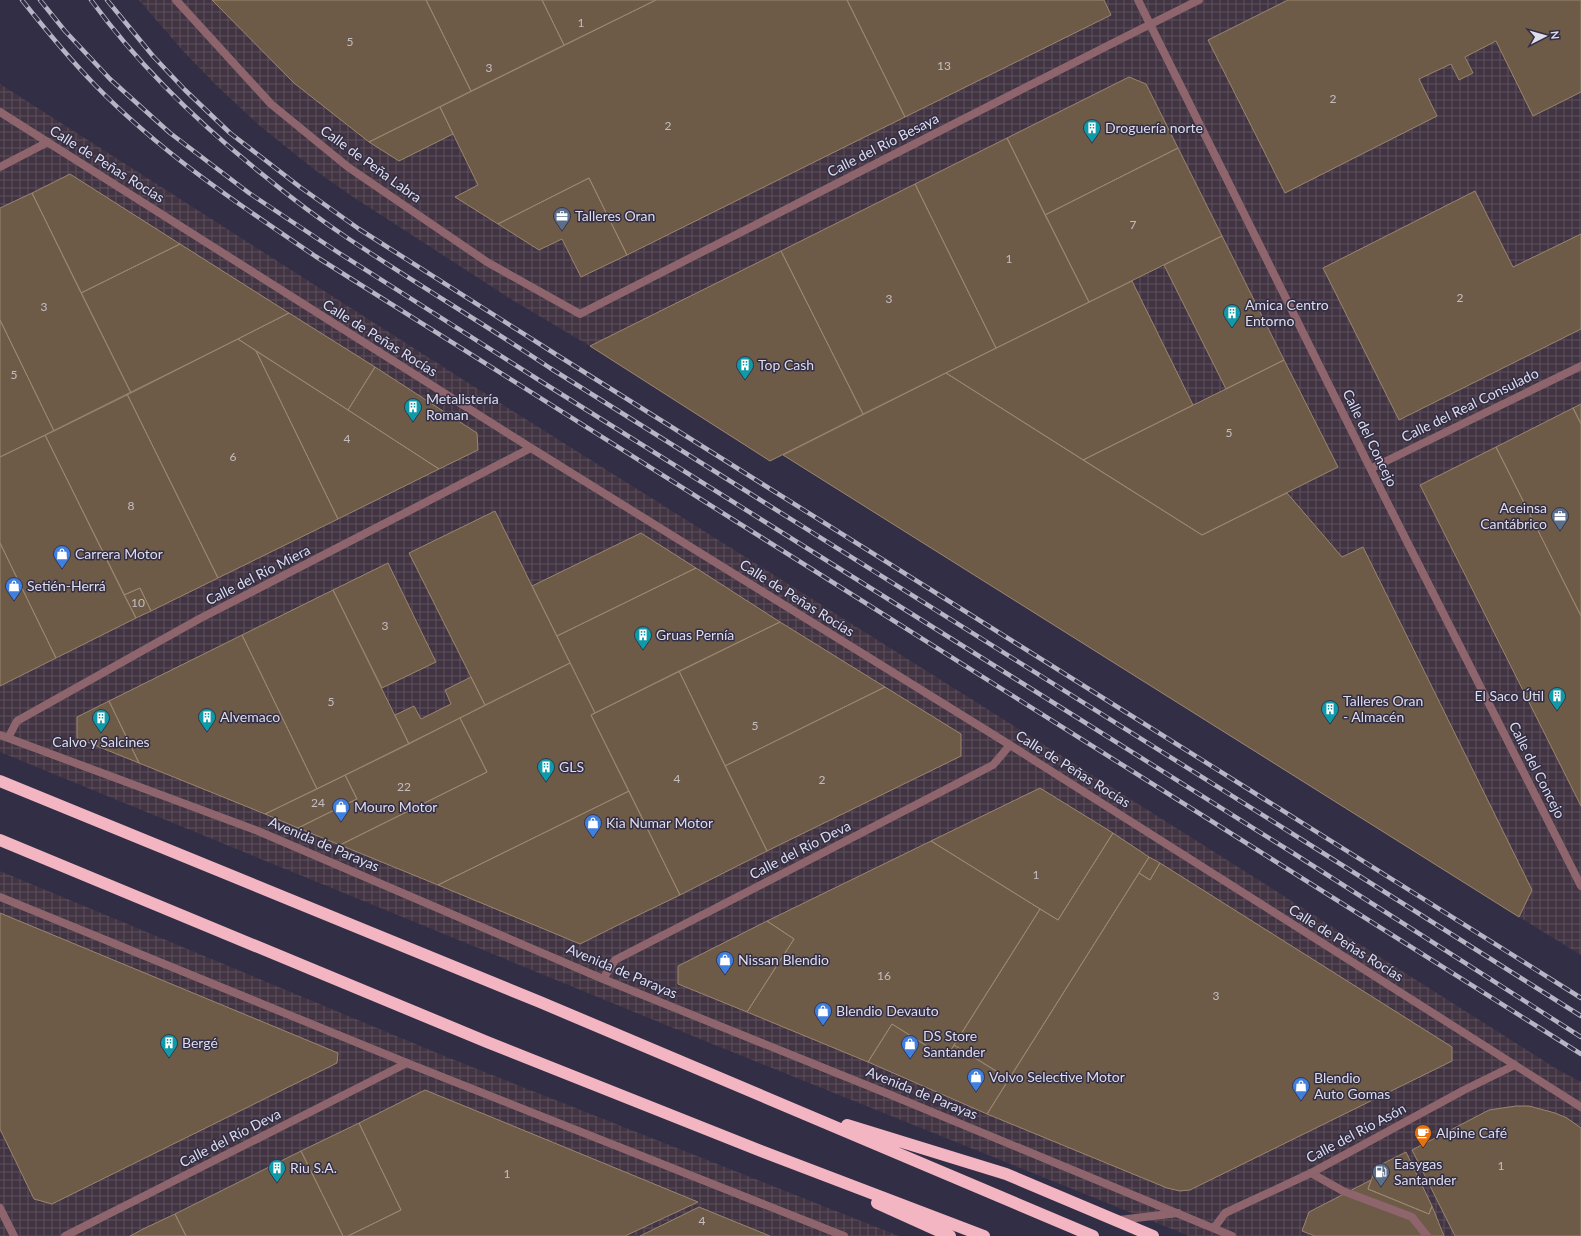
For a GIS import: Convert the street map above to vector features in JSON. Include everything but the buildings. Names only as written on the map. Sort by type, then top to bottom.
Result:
[{"type":"highway","points":[[0,780],[540,1002],[1092,1236]]},
{"type":"highway","points":[[0,840],[487,1042],[761,1151],[984,1236]]},
{"type":"highway","points":[[781,1104],[1006,1174],[1153,1236]]},
{"type":"highway","points":[[761,1151],[950,1236]]},
{"type":"street","name":"Calle de Peña Labra","points":[[176,0],[271,104],[348,167],[487,262],[580,314]]},
{"type":"street","name":"Calle del Concejo","points":[[1138,0],[1581,886]]},
{"type":"street","name":"Calle del Río Besaya","points":[[580,314],[1200,0]]},
{"type":"street","name":"Calle de Peñas Rocías","points":[[0,112],[531,448],[1010,745],[1515,1066],[1581,1106]]},
{"type":"street","points":[[0,167],[48,142]]},
{"type":"street","name":"Calle del Real Consulado","points":[[1372,468],[1581,366]]},
{"type":"street","name":"Calle del Río Miera","points":[[8,738],[17,721],[111,668],[199,620],[531,448]]},
{"type":"street","name":"Avenida de Parayas","points":[[0,735],[258,831],[603,979],[891,1094],[1232,1236]]},
{"type":"street","name":"Calle del Río Deva","points":[[603,979],[616,960],[993,765],[1010,745]]},
{"type":"street","points":[[0,897],[407,1062],[844,1236]]},
{"type":"street","name":"Calle del Río Deva","points":[[65,1236],[407,1062]]},
{"type":"street","name":"Calle del Río Asón","points":[[1214,1228],[1225,1213],[1311,1173],[1464,1090],[1515,1066]]},
{"type":"street","points":[[1311,1173],[1343,1191],[1412,1217],[1427,1236]]},
{"type":"street","points":[[0,1208],[14,1236]]},
{"type":"street","points":[[1117,1221],[1178,1213]]},
{"type":"shaded area","points":[[139,0],[1581,0],[1581,955],[783,455],[770,461],[590,346],[514,301],[350,195],[315,170],[260,126],[217,86],[183,51]]},
{"type":"shaded area","points":[[0,84],[462,379],[1555,1068],[1581,1082],[1581,1236],[1189,1236],[700,1039],[0,752]]},
{"type":"shaded area","points":[[0,871],[442,1055],[899,1236],[0,1236]]},
{"type":"railway","points":[[22,0],[48,33],[95,85],[146,133],[200,176],[315,256],[1581,1054]]},
{"type":"railway","points":[[40,0],[65,31],[110,79],[170,133],[249,193],[339,253],[542,382],[1293,853],[1581,1037]]},
{"type":"railway","points":[[91,0],[129,48],[170,93],[192,114],[273,183],[338,231],[399,272],[550,368],[1581,1016]]},
{"type":"railway","points":[[107,0],[153,56],[185,90],[230,133],[300,187],[359,229],[1581,998]]},
{"type":"place","name":"Droguería norte","points":[[1092,143]]},
{"type":"place","name":"Talleres Oran","points":[[562,231]]},
{"type":"place","name":"Amica Centro Entorno","points":[[1232,328]]},
{"type":"place","name":"Top Cash","points":[[745,380]]},
{"type":"place","name":"Metalistería Roman","points":[[413,422]]},
{"type":"place","name":"Aceinsa Cantábrico","points":[[1560,531]]},
{"type":"place","name":"Carrera Motor","points":[[62,569]]},
{"type":"place","name":"Setién-Herrá","points":[[14,601]]},
{"type":"place","name":"Gruas Pernía","points":[[643,650]]},
{"type":"place","name":"El Saco Útil","points":[[1557,711]]},
{"type":"place","name":"Talleres Oran - Almacén","points":[[1330,724]]},
{"type":"place","name":"Alvemaco","points":[[207,732]]},
{"type":"place","name":"Calvo y Salcines","points":[[101,733]]},
{"type":"place","name":"GLS","points":[[546,782]]},
{"type":"place","name":"Mouro Motor","points":[[341,822]]},
{"type":"place","name":"Kia Numar Motor","points":[[593,838]]},
{"type":"place","name":"Nissan Blendio","points":[[725,975]]},
{"type":"place","name":"Blendio Devauto","points":[[823,1026]]},
{"type":"place","name":"Bergé","points":[[169,1058]]},
{"type":"place","name":"DS Store Santander","points":[[910,1059]]},
{"type":"place","name":"Volvo Selective Motor","points":[[976,1092]]},
{"type":"place","name":"Blendio Auto Gomas","points":[[1301,1101]]},
{"type":"place","name":"Alpine Café","points":[[1423,1148]]},
{"type":"place","name":"Riu S.A.","points":[[277,1183]]},
{"type":"place","name":"Easygas Santander","points":[[1381,1187]]}]
